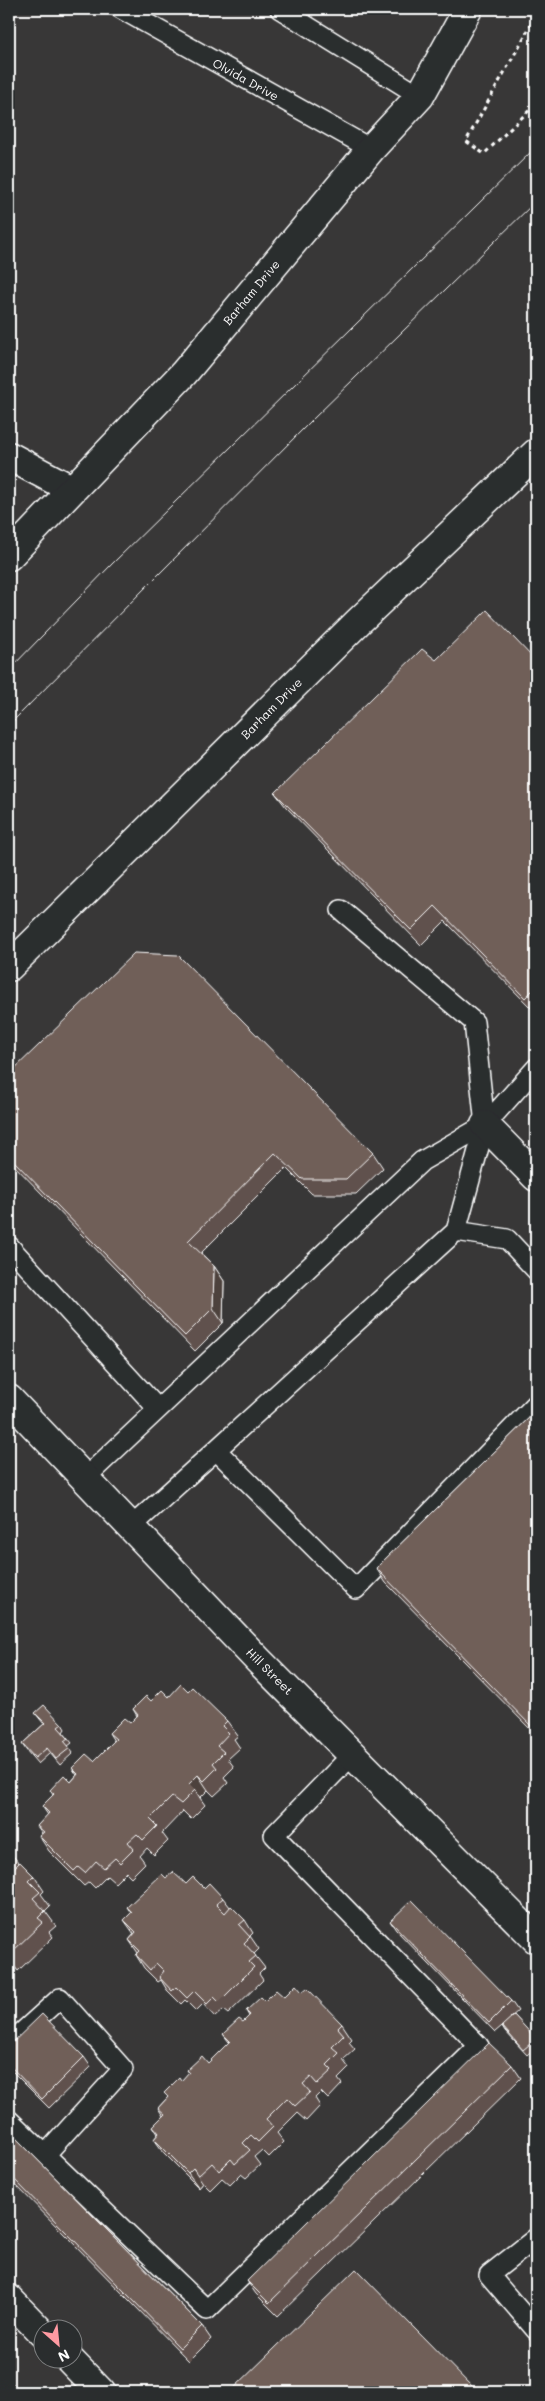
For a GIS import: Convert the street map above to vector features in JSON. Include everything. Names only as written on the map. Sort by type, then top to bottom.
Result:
[{"type":"street","name":"Barham Drive","points":[[9,556],[184,373],[371,149],[420,96],[468,9]]},
{"type":"street","name":"Barham Drive","points":[[9,967],[358,622],[536,453]]},
{"type":"street","points":[[9,456],[71,489]]},
{"type":"street","points":[[485,1125],[536,1177]]},
{"type":"street","name":"Hill Street","points":[[9,1399],[258,1660],[536,1939]]},
{"type":"street","points":[[9,2299],[32,2323]]},
{"type":"street","points":[[78,2368],[101,2392]]},
{"type":"lane","name":"Olvida Drive","points":[[121,9],[371,149]]},
{"type":"lane","points":[[280,9],[420,96]]},
{"type":"lane","points":[[131,1527],[456,1231],[485,1125],[474,1022],[341,910]]},
{"type":"lane","points":[[85,1478],[422,1161],[485,1125],[536,1068]]},
{"type":"lane","points":[[456,1231],[507,1239],[536,1270]]},
{"type":"lane","points":[[9,1246],[158,1409]]},
{"type":"lane","points":[[216,1450],[356,1589],[536,1404]]},
{"type":"lane","points":[[9,2120],[207,2310],[479,2046],[274,1835],[353,1754]]},
{"type":"lane","points":[[9,2044],[60,1998],[123,2070],[45,2155]]},
{"type":"lane","points":[[536,2238],[489,2275],[536,2330]]},
{"type":"path","points":[[536,16],[466,141],[484,154],[536,104]]},
{"type":"building","points":[[487,610],[536,661],[536,987],[525,998],[435,906],[411,930],[275,793],[422,649],[436,660]]},
{"type":"building","points":[[134,953],[178,955],[373,1153],[346,1179],[302,1179],[275,1153],[188,1241],[214,1266],[213,1308],[185,1336],[9,1156],[9,1074]]},
{"type":"building","points":[[536,1411],[536,1731],[376,1568]]},
{"type":"building","points":[[181,1684],[188,1691],[192,1687],[227,1721],[222,1726],[229,1733],[217,1746],[224,1752],[213,1763],[217,1768],[204,1781],[198,1775],[189,1784],[195,1790],[181,1804],[172,1797],[150,1819],[157,1826],[143,1840],[137,1834],[128,1842],[134,1849],[120,1863],[115,1858],[104,1868],[96,1861],[85,1873],[78,1867],[74,1871],[39,1836],[44,1832],[37,1826],[49,1813],[42,1806],[54,1794],[50,1790],[64,1775],[71,1782],[78,1774],[72,1768],[86,1754],[94,1761],[116,1739],[109,1733],[124,1718],[130,1723],[138,1715],[133,1709],[146,1696],[151,1701],[162,1690],[169,1697]]},
{"type":"building","points":[[44,1705],[62,1724],[58,1727],[68,1738],[64,1741],[70,1748],[56,1759],[47,1748],[35,1758],[22,1744],[45,1723],[35,1713]]},
{"type":"building","points":[[20,1862],[34,1876],[29,1881],[40,1892],[33,1898],[45,1911],[38,1918],[43,1922],[9,1955],[9,1863],[14,1868]]},
{"type":"building","points":[[173,1872],[186,1884],[193,1877],[204,1888],[209,1883],[223,1898],[216,1904],[225,1913],[231,1906],[245,1920],[239,1925],[250,1937],[244,1943],[256,1956],[249,1962],[254,1967],[219,2002],[214,1997],[207,2004],[194,1991],[187,1998],[176,1987],[172,1991],[159,1977],[164,1971],[156,1963],[150,1970],[136,1955],[140,1951],[129,1940],[136,1932],[124,1920],[132,1912],[127,1907],[162,1874],[166,1878]]},
{"type":"building","points":[[412,1900],[511,2001],[489,2023],[390,1921]]},
{"type":"building","points":[[296,1985],[302,1992],[307,1988],[342,2024],[338,2028],[344,2035],[332,2047],[339,2053],[327,2065],[332,2070],[317,2084],[311,2077],[303,2084],[310,2092],[295,2106],[287,2098],[266,2119],[273,2127],[258,2142],[251,2135],[243,2143],[250,2150],[235,2164],[231,2159],[219,2171],[212,2163],[199,2175],[193,2168],[188,2173],[154,2139],[159,2133],[153,2126],[165,2114],[158,2108],[168,2097],[164,2093],[179,2078],[181,2081],[189,2072],[187,2070],[202,2056],[208,2063],[230,2041],[223,2034],[239,2019],[243,2022],[250,2015],[246,2011],[261,1997],[265,2001],[276,1990],[284,1997]]},
{"type":"building","points":[[42,2014],[84,2057],[42,2099],[9,2065],[9,2046]]},
{"type":"building","points":[[514,2015],[536,2039],[523,2050],[502,2026]]},
{"type":"building","points":[[489,2043],[512,2065],[269,2303],[247,2281]]},
{"type":"building","points":[[9,2131],[202,2326],[180,2348],[9,2174]]},
{"type":"building","points":[[356,2269],[477,2392],[230,2392]]},
{"type":"building","points":[[9,2380],[21,2392],[9,2392]]},
{"type":"tram line","points":[[9,670],[112,564],[536,147]]},
{"type":"tram line","points":[[9,725],[311,421],[536,201]]}]
